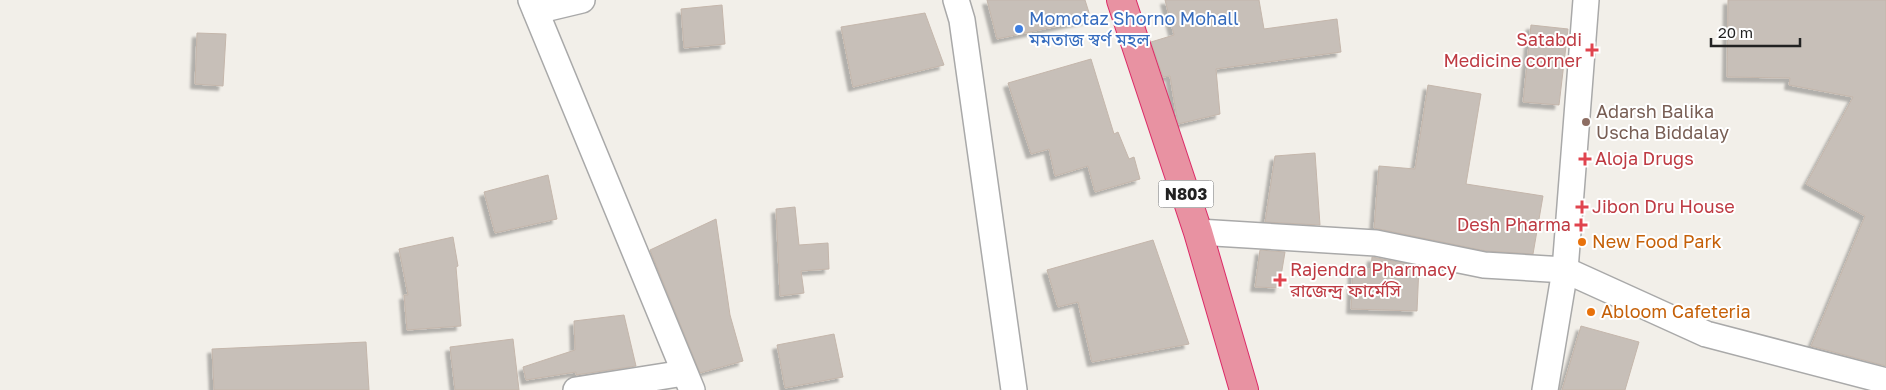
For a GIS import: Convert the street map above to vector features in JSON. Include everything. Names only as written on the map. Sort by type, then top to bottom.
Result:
[{"type":"highway","name":"N803","points":[[1121,0],[1198,232],[1244,390]]},
{"type":"street","points":[[576,390],[688,382],[534,6],[582,0]]},
{"type":"street","points":[[956,0],[962,20],[1014,390]]},
{"type":"street","points":[[1545,390],[1565,270],[1586,0]]},
{"type":"street","points":[[1198,232],[1376,243],[1484,265],[1565,270],[1706,334],[1886,381]]},
{"type":"building","name":"Momotaz Shorno Mohall মমতাজ স্বর্ণ মহল","points":[[987,0],[1085,0],[1091,19],[997,39]]},
{"type":"building","points":[[1165,0],[1259,0],[1264,29],[1337,19],[1341,52],[1216,69],[1220,114],[1178,124],[1170,76],[1163,77],[1151,42],[1174,35]]},
{"type":"building","points":[[1728,0],[1886,0],[1886,366],[1811,346],[1865,216],[1806,184],[1853,97],[1789,85],[1790,78],[1727,77]]},
{"type":"building","points":[[722,5],[725,44],[684,48],[681,9]]},
{"type":"building","points":[[925,13],[944,65],[853,87],[841,27]]},
{"type":"building","points":[[1531,25],[1568,29],[1559,105],[1523,102]]},
{"type":"building","points":[[197,33],[226,34],[223,86],[195,84]]},
{"type":"building","points":[[1091,59],[1114,134],[1118,132],[1129,159],[1134,157],[1140,179],[1095,192],[1088,166],[1055,176],[1049,149],[1031,154],[1008,83]]},
{"type":"building","points":[[1428,85],[1481,94],[1466,184],[1543,196],[1533,254],[1486,251],[1374,228],[1379,166],[1415,169]]},
{"type":"building","points":[[1315,153],[1320,225],[1265,222],[1275,156]]},
{"type":"building","points":[[548,175],[557,219],[495,233],[484,192]]},
{"type":"building","points":[[795,207],[799,245],[828,243],[829,269],[801,271],[804,293],[780,296],[776,209]]},
{"type":"building","points":[[716,219],[730,315],[743,361],[700,373],[650,250]]},
{"type":"building","points":[[453,237],[458,266],[456,267],[461,326],[407,330],[404,295],[408,295],[399,249]]},
{"type":"building","points":[[1153,240],[1189,344],[1092,362],[1078,302],[1058,307],[1047,270]]},
{"type":"building","points":[[1260,250],[1285,252],[1279,288],[1255,287]]},
{"type":"building","points":[[1372,257],[1419,266],[1417,311],[1351,309],[1353,268],[1371,269]]},
{"type":"building","points":[[624,315],[636,366],[576,375],[576,372],[526,380],[523,367],[575,350],[574,321]]},
{"type":"building","points":[[1581,326],[1639,342],[1625,390],[1562,390]]},
{"type":"building","points":[[834,334],[843,377],[785,388],[777,345]]},
{"type":"building","points":[[513,339],[519,390],[455,390],[450,347]]},
{"type":"building","points":[[366,342],[369,390],[214,390],[212,349]]},
{"type":"place","name":"Momotaz Shorno Mohall মমতাজ স্বর্ণ মহল","points":[[1019,29]]},
{"type":"place","name":"Satabdi Medicine corner","points":[[1592,50]]},
{"type":"place","name":"Adarsh Balika Uscha Biddalay","points":[[1586,122]]},
{"type":"place","name":"Aloja Drugs","points":[[1585,159]]},
{"type":"place","name":"Jibon Dru House","points":[[1582,207]]},
{"type":"place","name":"Desh Pharma","points":[[1581,225]]},
{"type":"place","name":"New Food Park","points":[[1582,242]]},
{"type":"place","name":"Rajendra Pharmacy রাজেন্দ্র ফার্মেসি","points":[[1280,280]]},
{"type":"place","name":"Abloom Cafeteria","points":[[1591,312]]}]
